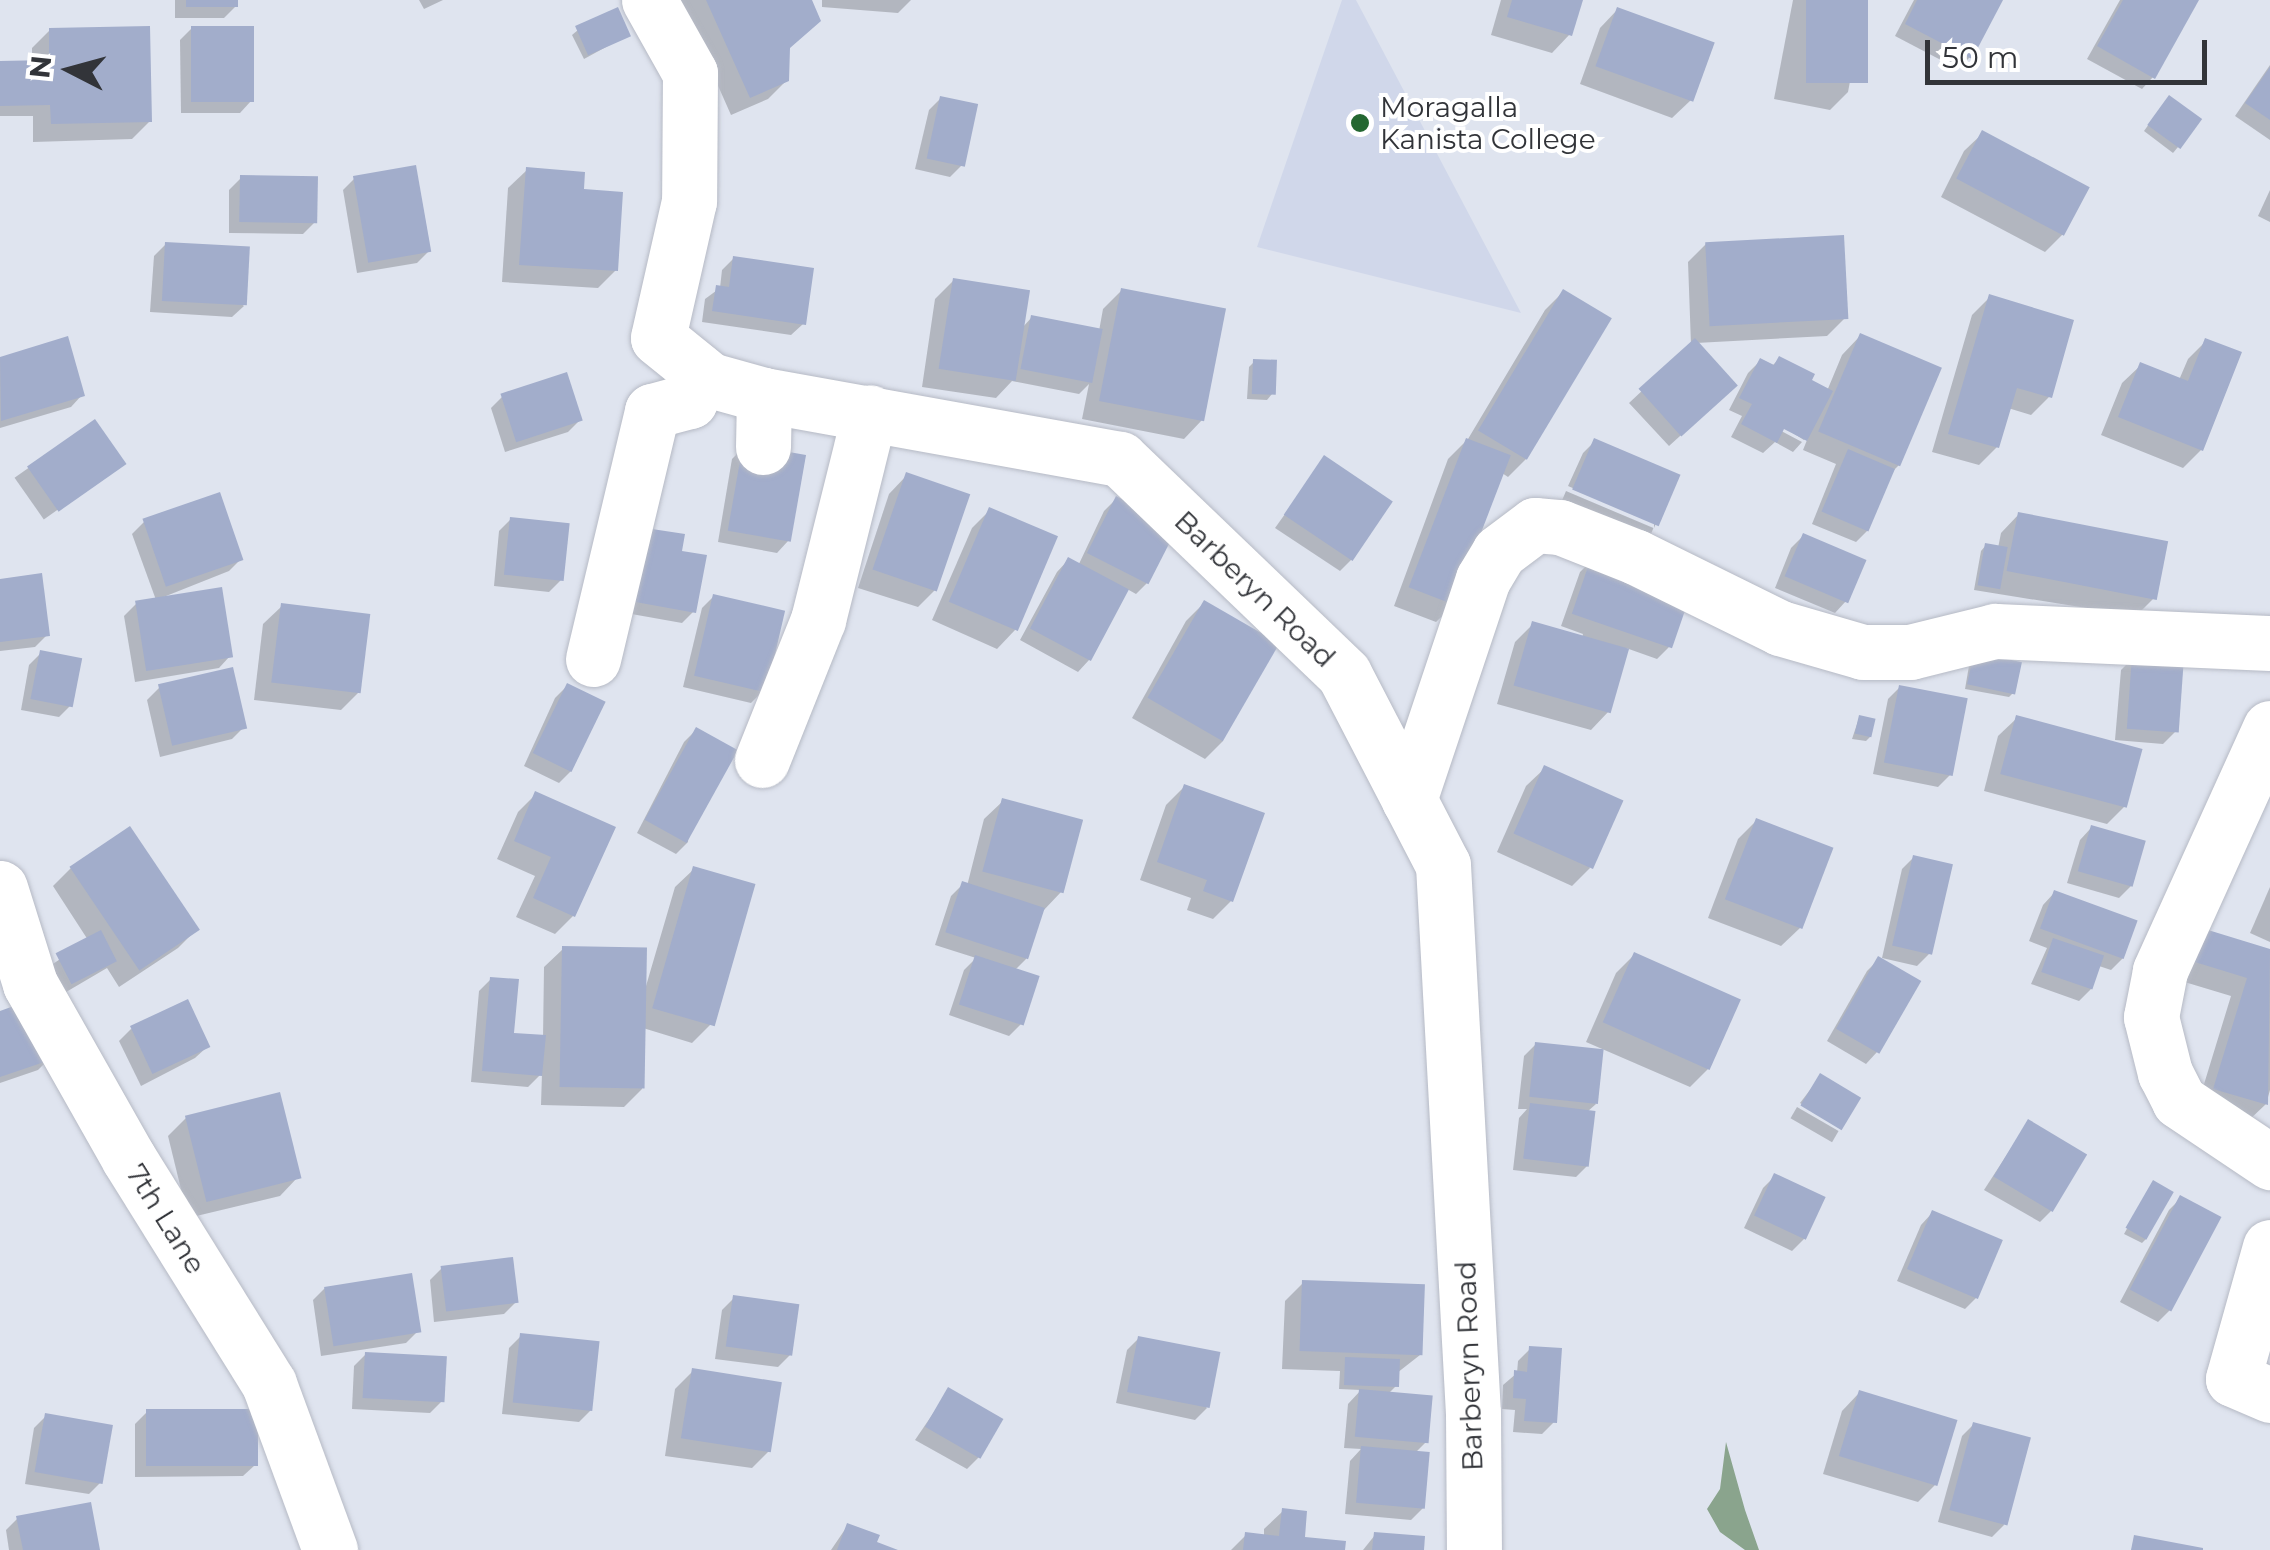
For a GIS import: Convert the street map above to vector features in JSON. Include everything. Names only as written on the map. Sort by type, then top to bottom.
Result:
[{"type":"street","name":"Barberyn Road","points":[[649,0],[690,73],[689,201],[658,338],[763,421],[870,412],[1120,458],[1344,674],[1443,865],[1473,1414],[1474,1550]]},
{"type":"street","points":[[593,660],[652,411],[690,402],[694,368]]},
{"type":"street","points":[[762,760],[818,620],[870,412]]},
{"type":"street","points":[[1410,800],[1483,580],[1499,552],[1535,525],[1560,527],[1636,557],[1780,628],[1864,652],[1910,652],[1995,632],[2270,643]]},
{"type":"street","points":[[2268,737],[2160,971],[2151,1018],[2166,1074],[2180,1101],[2270,1162]]},
{"type":"street","name":"7th Lane","points":[[0,888],[30,984],[129,1159],[269,1384],[330,1550]]},
{"type":"street","points":[[2270,1247],[2234,1380],[2270,1395]]},
{"type":"shaded area","name":"Moragalla Kanista College","points":[[1342,0],[1356,0],[1521,313],[1257,247]]},
{"type":"shaded area","points":[[1726,1442],[1759,1550],[1745,1550],[1720,1532],[1707,1509],[1720,1489]]},
{"type":"building","points":[[186,0],[238,0],[238,7],[186,7]]},
{"type":"building","points":[[706,0],[812,0],[821,21],[790,48],[789,81],[750,98]]},
{"type":"building","points":[[1512,0],[1583,0],[1572,36],[1507,17]]},
{"type":"building","points":[[1806,0],[1868,0],[1868,83],[1806,83]]},
{"type":"building","points":[[1917,0],[2003,0],[1972,59],[1905,24]]},
{"type":"building","points":[[2123,0],[2199,0],[2155,79],[2097,46]]},
{"type":"building","points":[[618,7],[631,36],[588,55],[575,26]]},
{"type":"building","points":[[1617,7],[1715,43],[1693,102],[1595,66]]},
{"type":"building","points":[[150,26],[152,122],[51,124],[50,105],[0,106],[0,61],[49,60],[49,28]]},
{"type":"building","points":[[191,26],[254,26],[254,102],[191,102]]},
{"type":"building","points":[[2270,67],[2270,120],[2245,103]]},
{"type":"building","points":[[2169,95],[2202,119],[2180,149],[2147,125]]},
{"type":"building","points":[[940,96],[978,104],[965,167],[927,159]]},
{"type":"building","points":[[1982,130],[2090,187],[2064,236],[1956,179]]},
{"type":"building","points":[[416,165],[431,252],[368,263],[353,176]]},
{"type":"building","points":[[526,167],[585,172],[584,189],[623,192],[618,271],[519,265]]},
{"type":"building","points":[[240,175],[318,176],[317,223],[239,222]]},
{"type":"building","points":[[1844,235],[1848,319],[1710,326],[1705,242]]},
{"type":"building","points":[[165,242],[250,246],[247,305],[162,301]]},
{"type":"building","points":[[733,256],[814,268],[806,325],[712,311],[716,285],[729,287]]},
{"type":"building","points":[[953,278],[1030,290],[1016,381],[939,369]]},
{"type":"building","points":[[1121,288],[1226,308],[1204,421],[1099,401]]},
{"type":"building","points":[[1563,289],[1612,318],[1527,460],[1478,430]]},
{"type":"building","points":[[1989,294],[2074,320],[2052,398],[2017,388],[1999,448],[1948,434]]},
{"type":"building","points":[[1031,315],[1103,329],[1092,383],[1021,369]]},
{"type":"building","points":[[1860,333],[1942,368],[1900,466],[1818,431]]},
{"type":"building","points":[[68,336],[85,396],[1,421],[0,357]]},
{"type":"building","points":[[1695,338],[1738,386],[1681,436],[1639,389]]},
{"type":"building","points":[[2205,338],[2242,352],[2203,451],[2118,417],[2140,362],[2188,381]]},
{"type":"building","points":[[1779,356],[1815,374],[1812,380],[1833,391],[1807,441],[1784,429],[1777,443],[1741,424],[1752,404],[1739,398],[1760,358],[1774,365]]},
{"type":"building","points":[[1253,359],[1277,360],[1276,395],[1252,394]]},
{"type":"building","points":[[567,372],[583,421],[516,442],[500,394]]},
{"type":"building","points":[[95,419],[127,464],[59,512],[27,467]]},
{"type":"building","points":[[1466,438],[1511,455],[1453,605],[1409,587]]},
{"type":"building","points":[[1594,438],[1681,475],[1659,526],[1572,490]]},
{"type":"building","points":[[743,444],[806,455],[791,542],[728,531]]},
{"type":"building","points":[[1848,449],[1895,469],[1868,532],[1821,512]]},
{"type":"building","points":[[1324,455],[1393,501],[1353,561],[1284,515]]},
{"type":"building","points":[[906,472],[970,494],[937,592],[872,569]]},
{"type":"building","points":[[220,492],[243,560],[166,587],[142,519]]},
{"type":"building","points":[[1116,496],[1177,527],[1148,584],[1087,553]]},
{"type":"building","points":[[989,507],[1058,536],[1018,631],[949,602]]},
{"type":"building","points":[[2018,512],[2168,541],[2157,600],[2007,571]]},
{"type":"building","points":[[510,517],[570,523],[564,581],[504,575]]},
{"type":"building","points":[[652,529],[685,534],[682,551],[707,555],[696,613],[619,599],[629,547],[648,551]]},
{"type":"building","points":[[1803,533],[1867,560],[1848,603],[1785,576]]},
{"type":"building","points":[[1985,543],[2008,547],[2000,589],[1978,585]]},
{"type":"building","points":[[1068,557],[1129,589],[1091,661],[1030,629]]},
{"type":"building","points":[[1591,558],[1691,593],[1672,648],[1572,614]]},
{"type":"building","points":[[42,573],[50,636],[0,642],[0,579]]},
{"type":"building","points":[[222,587],[233,657],[146,671],[135,601]]},
{"type":"building","points":[[713,594],[785,611],[766,692],[694,676]]},
{"type":"building","points":[[1204,600],[1279,644],[1223,741],[1148,698]]},
{"type":"building","points":[[281,603],[370,614],[361,693],[271,682]]},
{"type":"building","points":[[1532,621],[1629,649],[1611,713],[1514,685]]},
{"type":"building","points":[[40,650],[82,658],[73,707],[30,699]]},
{"type":"building","points":[[1974,652],[2022,662],[2015,694],[1967,684]]},
{"type":"building","points":[[2132,655],[2184,659],[2179,732],[2127,729]]},
{"type":"building","points":[[233,667],[247,728],[172,746],[158,684]]},
{"type":"building","points":[[567,683],[606,702],[571,772],[533,753]]},
{"type":"building","points":[[1899,685],[1968,698],[1953,776],[1884,763]]},
{"type":"building","points":[[1859,715],[1876,719],[1871,737],[1855,734]]},
{"type":"building","points":[[2016,715],[2143,749],[2127,808],[2000,774]]},
{"type":"building","points":[[696,727],[738,750],[687,843],[645,820]]},
{"type":"building","points":[[1544,765],[1623,800],[1593,869],[1513,834]]},
{"type":"building","points":[[1184,784],[1265,813],[1233,902],[1203,891],[1207,880],[1157,862]]},
{"type":"building","points":[[535,791],[616,827],[575,917],[533,898],[551,857],[514,841]]},
{"type":"building","points":[[1002,798],[1083,820],[1063,893],[982,871]]},
{"type":"building","points":[[1756,818],[1833,848],[1802,929],[1725,899]]},
{"type":"building","points":[[2091,825],[2146,841],[2133,887],[2078,871]]},
{"type":"building","points":[[130,826],[200,930],[139,970],[69,867]]},
{"type":"building","points":[[1913,855],[1953,864],[1932,955],[1892,946]]},
{"type":"building","points":[[693,866],[755,884],[715,1026],[652,1008]]},
{"type":"building","points":[[962,881],[1045,908],[1028,959],[945,932]]},
{"type":"building","points":[[2054,890],[2138,920],[2124,959],[2040,929]]},
{"type":"building","points":[[2195,926],[2270,949],[2268,1105],[2213,1089],[2247,978],[2185,959]]},
{"type":"building","points":[[101,930],[117,961],[71,984],[56,953]]},
{"type":"building","points":[[2053,938],[2104,956],[2092,990],[2041,972]]},
{"type":"building","points":[[562,946],[647,947],[645,1088],[560,1087]]},
{"type":"building","points":[[1634,952],[1741,1000],[1710,1070],[1603,1022]]},
{"type":"building","points":[[975,955],[1040,976],[1024,1025],[959,1004]]},
{"type":"building","points":[[1878,956],[1921,981],[1879,1054],[1836,1029]]},
{"type":"building","points":[[490,977],[519,979],[514,1033],[546,1035],[542,1076],[482,1071]]},
{"type":"building","points":[[33,999],[53,1059],[0,1077],[0,1011]]},
{"type":"building","points":[[188,999],[210,1047],[152,1074],[130,1026]]},
{"type":"building","points":[[1535,1042],[1604,1049],[1598,1104],[1529,1097]]},
{"type":"building","points":[[1820,1073],[1861,1098],[1842,1130],[1800,1106]]},
{"type":"building","points":[[280,1092],[302,1178],[206,1202],[185,1116]]},
{"type":"building","points":[[1530,1103],[1596,1111],[1589,1167],[1523,1159]]},
{"type":"building","points":[[2028,1119],[2087,1155],[2053,1212],[1993,1176]]},
{"type":"building","points":[[1774,1173],[1826,1197],[1806,1240],[1754,1216]]},
{"type":"building","points":[[2153,1180],[2174,1192],[2146,1240],[2126,1228]]},
{"type":"building","points":[[2180,1195],[2221,1217],[2171,1312],[2130,1289]]},
{"type":"building","points":[[1932,1210],[2003,1240],[1978,1299],[1907,1269]]},
{"type":"building","points":[[513,1257],[519,1303],[446,1312],[441,1266]]},
{"type":"building","points":[[412,1273],[421,1332],[333,1346],[324,1287]]},
{"type":"building","points":[[1302,1280],[1425,1284],[1422,1355],[1300,1351]]},
{"type":"building","points":[[733,1295],[799,1304],[792,1356],[726,1346]]},
{"type":"building","points":[[520,1333],[600,1341],[592,1411],[513,1403]]},
{"type":"building","points":[[1138,1336],[1220,1352],[1210,1408],[1127,1392]]},
{"type":"building","points":[[1529,1346],[1562,1348],[1557,1423],[1524,1421],[1526,1399],[1513,1398],[1514,1370],[1527,1372]]},
{"type":"building","points":[[365,1352],[447,1356],[444,1402],[363,1398]]},
{"type":"building","points":[[1345,1357],[1400,1359],[1399,1387],[1344,1385]]},
{"type":"building","points":[[692,1368],[782,1382],[771,1452],[681,1438]]},
{"type":"building","points":[[948,1387],[1003,1419],[980,1459],[925,1427]]},
{"type":"building","points":[[1359,1389],[1433,1395],[1429,1443],[1355,1437]]},
{"type":"building","points":[[1859,1390],[1957,1420],[1937,1486],[1839,1456]]},
{"type":"building","points":[[146,1409],[258,1409],[258,1466],[146,1466]]},
{"type":"building","points":[[45,1413],[113,1425],[103,1484],[35,1472]]},
{"type":"building","points":[[1973,1422],[2031,1438],[2007,1525],[1949,1510]]},
{"type":"building","points":[[1361,1446],[1430,1452],[1425,1509],[1356,1503]]},
{"type":"building","points":[[91,1502],[100,1550],[23,1550],[16,1516]]},
{"type":"building","points":[[1282,1508],[1307,1511],[1305,1537],[1346,1541],[1345,1550],[1243,1550],[1245,1532],[1279,1536]]},
{"type":"building","points":[[847,1523],[880,1535],[877,1542],[898,1550],[837,1550]]},
{"type":"building","points":[[1374,1532],[1425,1536],[1424,1550],[1372,1550]]},
{"type":"building","points":[[2134,1535],[2203,1548],[2203,1550],[2131,1550]]},
{"type":"place","name":"Moragalla Kanista College","points":[[1360,123]]}]
